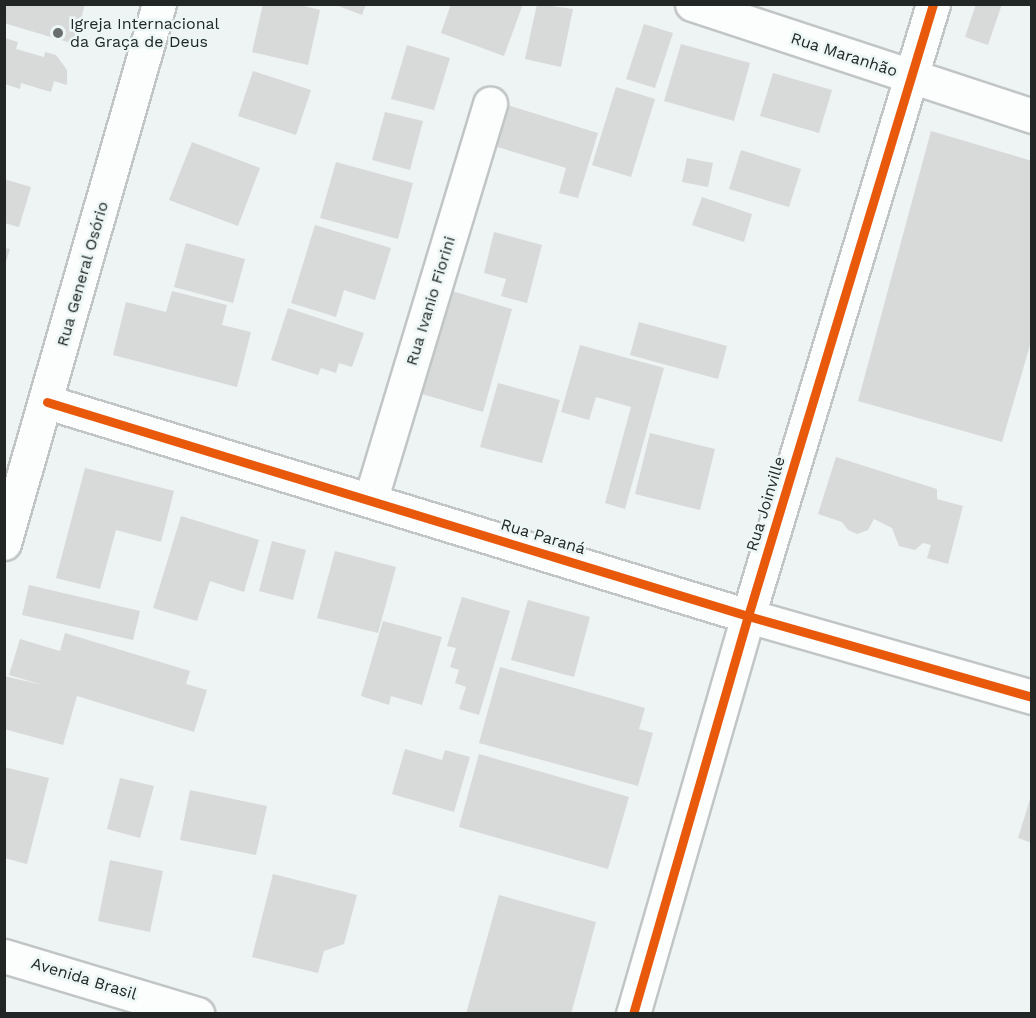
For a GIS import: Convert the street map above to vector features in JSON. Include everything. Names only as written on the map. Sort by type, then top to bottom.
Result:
[{"type":"street","name":"Rua General Osório","points":[[4,543],[47,402],[159,4]]},
{"type":"street","name":"Rua Maranhão","points":[[692,4],[1032,116]]},
{"type":"street","name":"Rua Joinville","points":[[633,1014],[748,616],[933,4]]},
{"type":"street","name":"Rua Ivanio Fiorini","points":[[371,498],[490,104]]},
{"type":"street","name":"Rua Paraná","points":[[47,402],[371,498],[748,616],[1032,697]]},
{"type":"street","name":"Avenida Brasil","points":[[4,956],[197,1014]]},
{"type":"building","name":"Igreja Internacional da Graça de Deus","points":[[4,4],[85,4],[74,44],[4,23]]},
{"type":"building","points":[[263,4],[296,4],[320,10],[308,65],[252,52]]},
{"type":"building","points":[[333,4],[366,4],[362,15]]},
{"type":"building","points":[[451,4],[523,4],[504,56],[441,33]]},
{"type":"building","points":[[537,4],[573,9],[561,67],[525,59]]},
{"type":"building","points":[[976,4],[1002,4],[988,45],[965,37]]},
{"type":"building","points":[[644,24],[673,33],[655,88],[626,79]]},
{"type":"building","points":[[5,38],[18,42],[16,49],[44,57],[45,52],[56,55],[67,70],[67,85],[54,81],[51,92],[21,83],[20,89],[5,84]]},
{"type":"building","points":[[681,44],[750,63],[734,121],[664,101]]},
{"type":"building","points":[[407,45],[450,58],[434,110],[391,99]]},
{"type":"building","points":[[253,71],[311,90],[296,135],[238,116]]},
{"type":"building","points":[[773,73],[832,90],[819,133],[760,116]]},
{"type":"building","points":[[616,87],[655,99],[631,177],[592,165]]},
{"type":"building","points":[[504,104],[598,133],[578,198],[559,193],[566,168],[491,145]]},
{"type":"building","points":[[385,112],[423,121],[410,170],[372,160]]},
{"type":"building","points":[[931,131],[1032,161],[1032,338],[1002,442],[858,401]]},
{"type":"building","points":[[192,142],[260,168],[238,226],[169,200]]},
{"type":"building","points":[[741,150],[801,169],[789,207],[729,189]]},
{"type":"building","points":[[687,158],[713,163],[708,187],[682,182]]},
{"type":"building","points":[[336,162],[413,183],[398,239],[320,218]]},
{"type":"building","points":[[4,179],[31,187],[19,227],[4,223]]},
{"type":"building","points":[[702,197],[752,214],[744,242],[692,225]]},
{"type":"building","points":[[315,225],[391,248],[375,300],[344,290],[336,317],[291,303]]},
{"type":"building","points":[[494,232],[542,245],[527,303],[501,296],[506,279],[484,273]]},
{"type":"building","points":[[186,243],[245,259],[233,303],[174,287]]},
{"type":"building","points":[[5,248],[10,249],[5,265]]},
{"type":"building","points":[[172,291],[227,305],[222,325],[251,332],[237,387],[113,355],[126,302],[166,312]]},
{"type":"building","points":[[452,291],[512,309],[483,412],[422,394]]},
{"type":"building","points":[[288,308],[364,333],[352,367],[339,363],[336,373],[321,368],[318,375],[271,360]]},
{"type":"building","points":[[639,322],[727,346],[718,379],[630,355]]},
{"type":"building","points":[[580,345],[664,368],[625,509],[605,503],[631,407],[596,397],[589,420],[561,412]]},
{"type":"building","points":[[498,383],[560,400],[542,463],[480,447]]},
{"type":"building","points":[[650,433],[715,449],[700,510],[635,494]]},
{"type":"building","points":[[836,457],[937,489],[937,499],[963,506],[948,564],[927,558],[931,545],[923,543],[915,550],[899,546],[892,528],[874,519],[868,530],[857,534],[848,530],[842,522],[818,514]]},
{"type":"building","points":[[85,468],[174,491],[161,542],[116,530],[100,589],[56,578]]},
{"type":"building","points":[[181,516],[259,540],[244,592],[210,581],[197,621],[153,608]]},
{"type":"building","points":[[272,541],[306,550],[293,600],[259,591]]},
{"type":"building","points":[[335,551],[396,567],[378,633],[317,618]]},
{"type":"building","points":[[29,585],[140,611],[133,640],[22,615]]},
{"type":"building","points":[[462,597],[510,611],[479,715],[459,709],[466,687],[455,683],[459,670],[450,667],[456,648],[447,646]]},
{"type":"building","points":[[528,600],[590,617],[574,677],[511,660]]},
{"type":"building","points":[[383,621],[442,637],[422,705],[391,696],[389,705],[361,696]]},
{"type":"building","points":[[65,633],[190,671],[186,684],[207,690],[194,732],[77,696],[63,745],[4,729],[4,676],[43,685],[9,675],[20,639],[60,651]]},
{"type":"building","points":[[500,667],[645,708],[639,729],[653,733],[638,786],[479,743]]},
{"type":"building","points":[[405,749],[442,760],[445,750],[470,757],[454,812],[392,794]]},
{"type":"building","points":[[479,754],[629,797],[608,869],[459,827]]},
{"type":"building","points":[[4,767],[49,778],[27,864],[4,858]]},
{"type":"building","points":[[120,778],[154,786],[140,838],[107,829]]},
{"type":"building","points":[[190,790],[267,806],[256,855],[180,840]]},
{"type":"building","points":[[1032,796],[1032,843],[1018,838]]},
{"type":"building","points":[[110,860],[163,871],[150,932],[98,921]]},
{"type":"building","points":[[273,874],[357,895],[344,944],[324,951],[318,973],[252,957]]},
{"type":"building","points":[[499,895],[596,922],[571,1014],[466,1014]]},
{"type":"cycle path","points":[[633,1014],[748,616],[933,4]]},
{"type":"cycle path","points":[[47,402],[748,616],[1032,697]]},
{"type":"place","name":"Igreja Internacional da Graça de Deus","points":[[58,33]]}]
